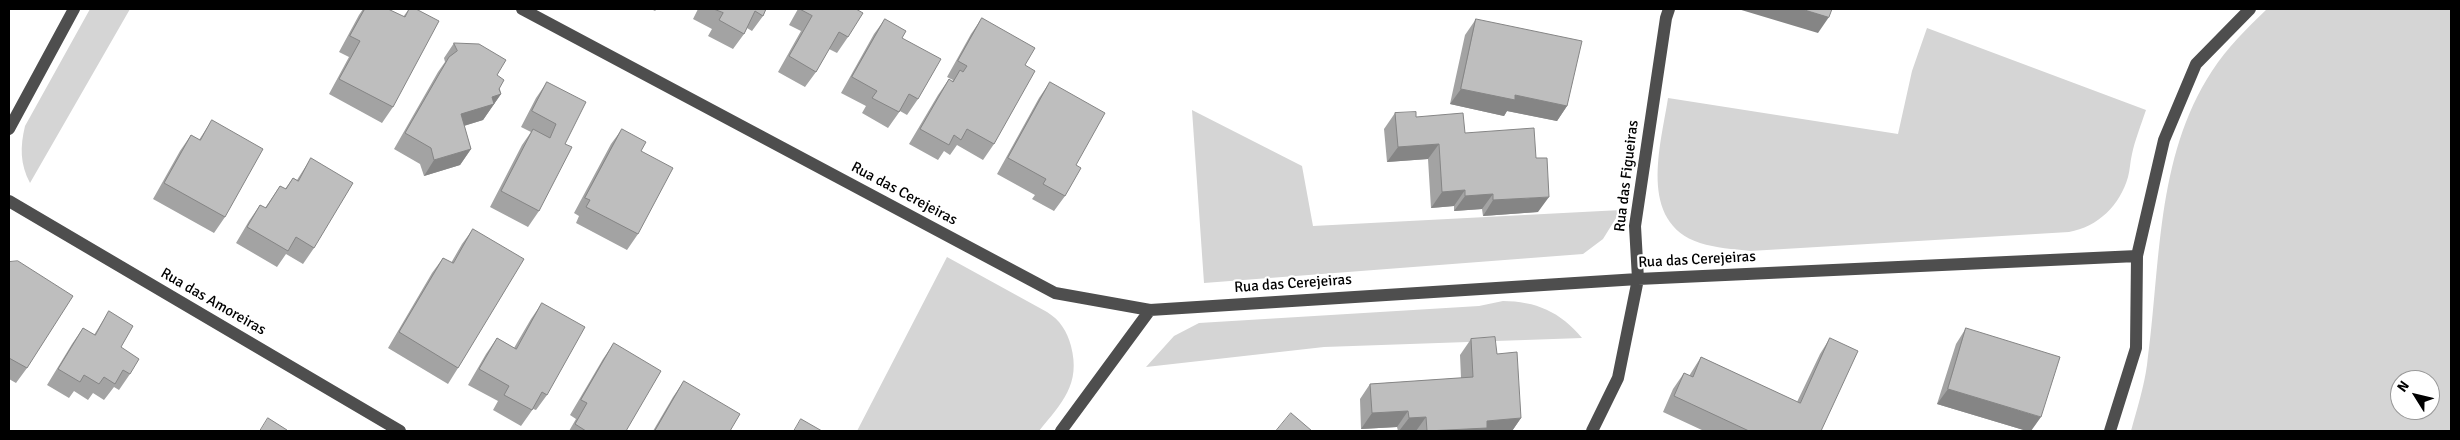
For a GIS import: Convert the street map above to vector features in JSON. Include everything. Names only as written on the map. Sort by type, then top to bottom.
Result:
[{"type":"street","points":[[9,129],[74,9]]},
{"type":"street","name":"Rua das Cerejeiras","points":[[522,9],[1055,293],[1150,310],[1638,279],[2137,256]]},
{"type":"street","name":"Rua das Figueiras","points":[[1592,431],[1618,378],[1638,279],[1635,226],[1666,18],[1669,9]]},
{"type":"street","points":[[2110,431],[2136,348],[2137,256],[2164,140],[2196,64],[2250,9]]},
{"type":"street","name":"Rua das Amoreiras","points":[[9,201],[400,431]]},
{"type":"street","points":[[1061,431],[1150,310]]},
{"type":"shaded area","points":[[90,9],[130,9],[30,183],[24,169],[22,155],[25,126]]},
{"type":"shaded area","points":[[2267,9],[2451,9],[2451,431],[2131,431],[2146,373],[2163,214],[2170,176],[2180,140],[2193,105],[2212,71],[2245,31]]},
{"type":"shaded area","points":[[1927,28],[2146,110],[2131,157],[2129,174],[2124,187],[2119,197],[2106,213],[2089,225],[2069,232],[1750,251],[1700,243],[1680,233],[1667,218],[1660,200],[1658,159],[1668,98],[1898,134],[1912,71]]},
{"type":"shaded area","points":[[1192,110],[1302,166],[1313,226],[1621,210],[1603,239],[1583,254],[1204,283]]},
{"type":"shaded area","points":[[947,257],[1047,312],[1059,322],[1065,331],[1071,346],[1073,359],[1071,382],[1062,402],[1039,431],[857,431]]},
{"type":"shaded area","points":[[1503,301],[1526,303],[1547,310],[1565,321],[1582,338],[1324,347],[1146,367],[1174,336],[1199,323],[1479,306]]},
{"type":"building","points":[[365,9],[388,9],[405,17],[409,9],[416,9],[439,21],[393,107],[339,79],[360,41],[350,36]]},
{"type":"building","points":[[714,9],[766,9],[763,16],[755,11],[744,34],[719,20],[723,13]]},
{"type":"building","points":[[800,9],[856,9],[863,13],[848,37],[839,32],[816,72],[789,56],[812,16]]},
{"type":"building","points":[[1802,9],[1832,9],[1829,17]]},
{"type":"building","points":[[982,18],[1035,48],[1025,65],[1035,71],[994,144],[967,129],[961,140],[954,135],[949,145],[920,129],[949,79],[953,82],[960,70],[963,72],[967,66],[958,61]]},
{"type":"building","points":[[885,19],[906,31],[902,38],[941,59],[918,99],[909,94],[899,112],[872,98],[877,91],[852,77]]},
{"type":"building","points":[[1476,19],[1582,41],[1567,106],[1515,95],[1515,100],[1461,89]]},
{"type":"building","points":[[454,43],[479,44],[506,60],[497,75],[504,80],[499,89],[501,94],[492,97],[494,104],[461,114],[471,149],[434,160],[431,148],[405,133],[449,57],[457,51]]},
{"type":"building","points":[[547,82],[586,102],[565,144],[572,147],[539,211],[501,191],[533,129],[550,138],[556,124],[532,111]]},
{"type":"building","points":[[1050,82],[1105,113],[1076,165],[1081,168],[1065,196],[1043,184],[1046,179],[1008,158]]},
{"type":"building","points":[[1416,112],[1416,117],[1463,113],[1465,133],[1534,128],[1536,158],[1547,158],[1549,197],[1493,200],[1493,194],[1465,196],[1465,190],[1442,192],[1439,144],[1398,147],[1395,113]]},
{"type":"building","points":[[212,120],[263,149],[225,217],[164,183],[191,135],[200,140]]},
{"type":"building","points":[[622,129],[646,142],[641,151],[673,168],[638,234],[586,207],[590,200],[585,198]]},
{"type":"building","points":[[311,158],[353,183],[314,248],[296,237],[288,251],[247,227],[260,205],[266,208],[280,186],[286,189],[293,178],[298,181]]},
{"type":"building","points":[[473,229],[524,259],[458,368],[399,332],[443,258],[453,263]]},
{"type":"building","points":[[18,261],[73,296],[27,368],[9,358],[9,262]]},
{"type":"building","points":[[542,303],[585,327],[547,395],[542,392],[532,410],[504,395],[509,386],[479,369],[497,338],[516,349]]},
{"type":"building","points":[[109,311],[133,326],[121,347],[139,359],[130,374],[123,370],[115,384],[104,377],[99,384],[84,375],[80,382],[58,369],[83,328],[95,335]]},
{"type":"building","points":[[1966,328],[2060,357],[2041,417],[1948,389]]},
{"type":"building","points":[[1495,337],[1497,354],[1517,352],[1521,418],[1487,421],[1487,428],[1427,431],[1426,417],[1409,418],[1408,411],[1372,413],[1370,384],[1473,377],[1471,339]]},
{"type":"building","points":[[1830,338],[1858,351],[1821,431],[1749,431],[1674,396],[1684,373],[1693,377],[1701,357],[1800,403]]},
{"type":"building","points":[[614,343],[661,371],[626,431],[586,431],[575,424],[587,403],[581,400]]},
{"type":"building","points":[[684,381],[740,414],[730,431],[655,431]]},
{"type":"building","points":[[1291,413],[1312,431],[1276,431]]},
{"type":"building","points":[[268,418],[287,430],[260,431]]},
{"type":"building","points":[[801,419],[822,431],[794,431]]}]
